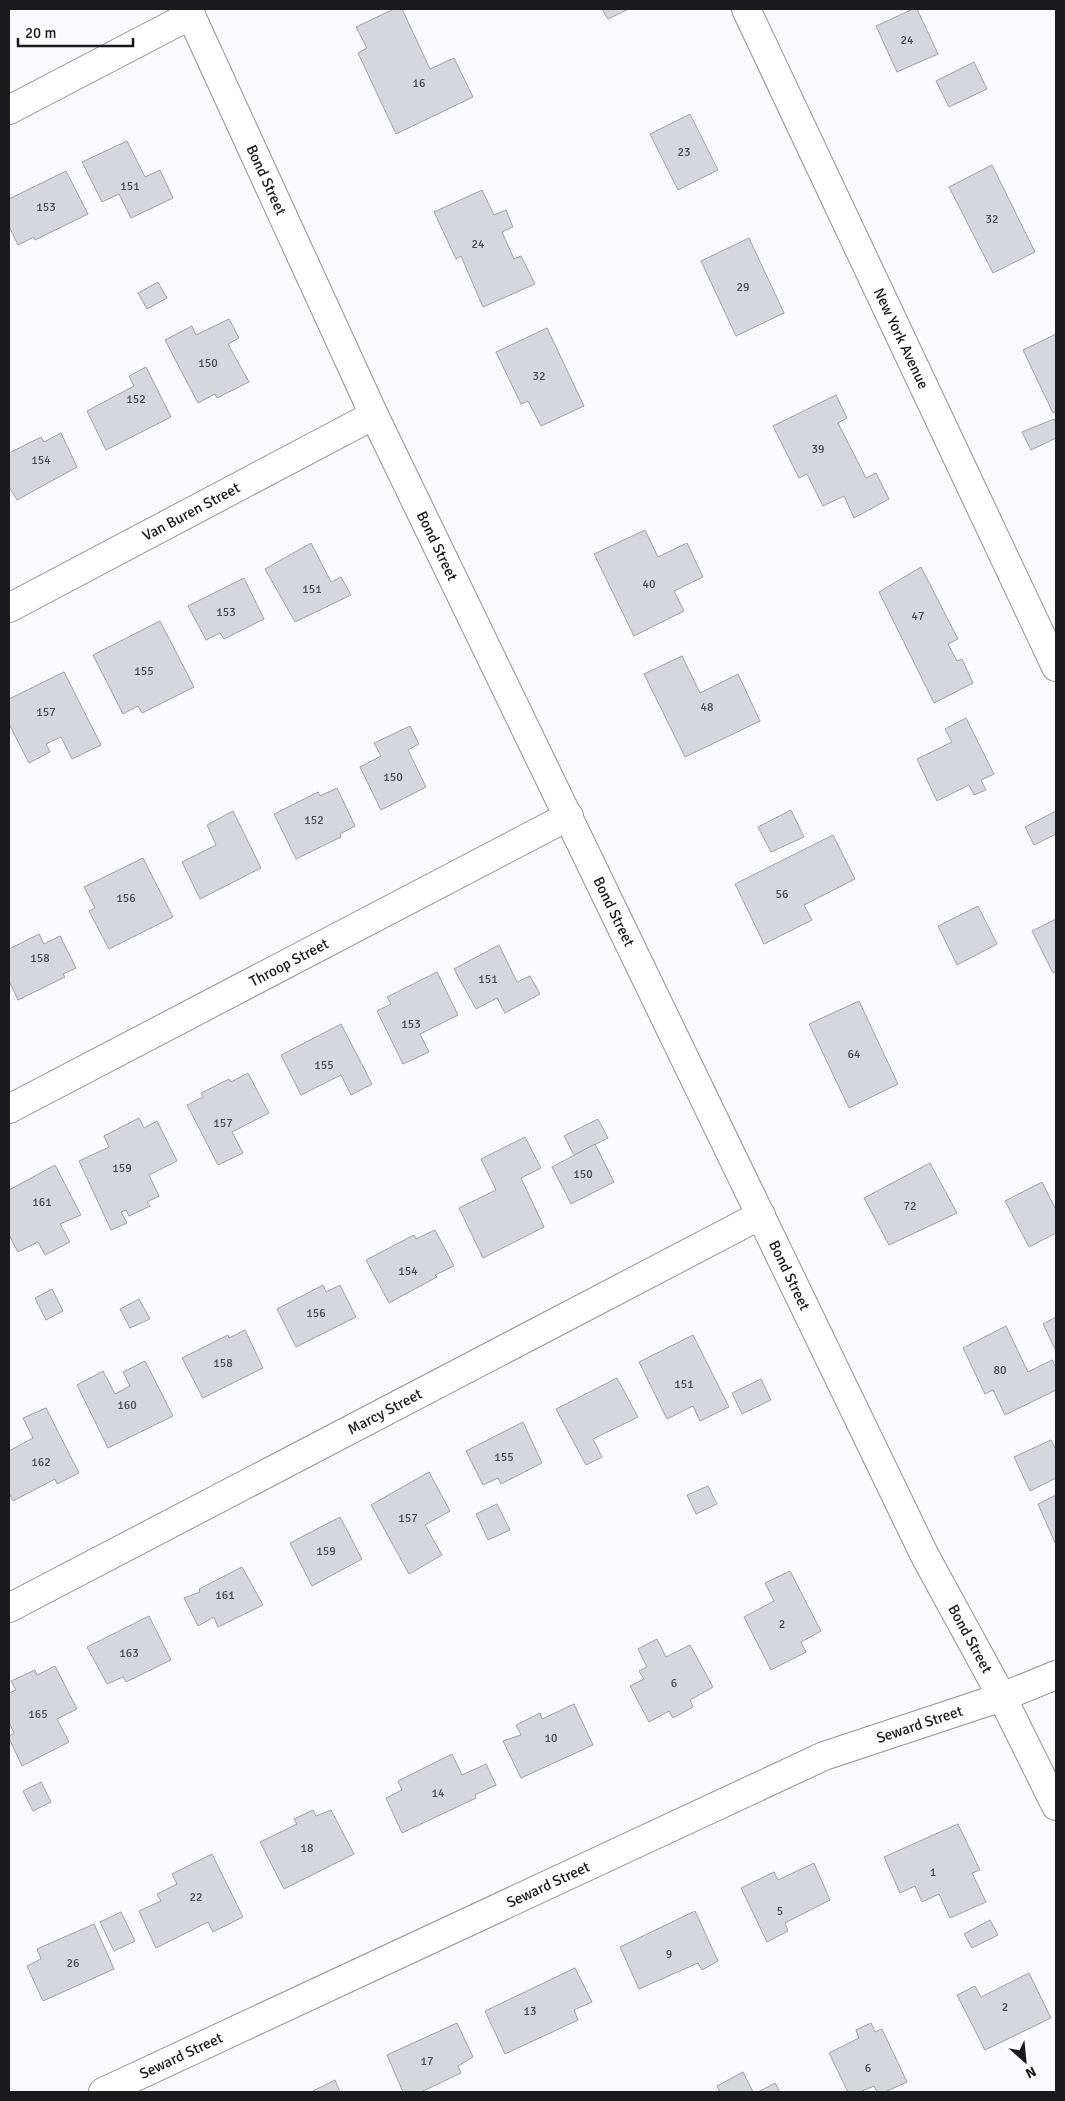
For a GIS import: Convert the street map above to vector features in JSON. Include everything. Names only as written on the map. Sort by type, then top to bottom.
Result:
[{"type":"street","name":"New York Avenue","points":[[746,9],[1056,667]]},
{"type":"street","points":[[9,110],[189,12]]},
{"type":"street","name":"Bond Street","points":[[189,12],[374,415],[925,1556],[1002,1697],[1056,1806]]},
{"type":"street","name":"Van Buren Street","points":[[9,608],[374,415]]},
{"type":"street","name":"Throop Street","points":[[9,1109],[569,816]]},
{"type":"street","name":"Marcy Street","points":[[9,1608],[761,1215]]},
{"type":"street","name":"Seward Street","points":[[103,2092],[824,1756],[1002,1697],[1056,1675]]},
{"type":"building","points":[[394,9],[402,9],[430,69],[454,58],[473,97],[396,134],[358,53],[367,48],[356,27]]},
{"type":"building","points":[[602,9],[629,9],[608,19]]},
{"type":"building","points":[[913,9],[917,9],[938,54],[897,72],[876,26]]},
{"type":"building","points":[[974,62],[987,89],[949,107],[936,81]]},
{"type":"building","points":[[690,114],[718,170],[678,190],[650,134]]},
{"type":"building","points":[[127,141],[145,177],[160,170],[173,198],[131,218],[119,194],[102,202],[82,162]]},
{"type":"building","points":[[992,165],[1035,252],[993,273],[949,187]]},
{"type":"building","points":[[66,171],[88,214],[35,240],[34,237],[18,245],[9,226],[9,199]]},
{"type":"building","points":[[482,190],[494,215],[506,210],[513,227],[502,232],[514,259],[521,256],[535,284],[483,307],[461,256],[456,259],[434,212]]},
{"type":"building","points":[[749,238],[784,313],[736,336],[701,261]]},
{"type":"building","points":[[158,282],[167,298],[147,309],[138,293]]},
{"type":"building","points":[[229,319],[239,338],[228,344],[249,382],[217,398],[215,394],[198,403],[165,340],[192,326],[196,335]]},
{"type":"building","points":[[547,328],[584,406],[541,426],[528,401],[521,404],[496,352]]},
{"type":"building","points":[[1056,334],[1056,411],[1053,413],[1023,350]]},
{"type":"building","points":[[146,367],[171,417],[106,450],[87,411],[134,386],[129,376]]},
{"type":"building","points":[[836,395],[847,418],[838,423],[866,478],[876,473],[889,499],[854,518],[844,496],[823,506],[807,474],[799,478],[773,426]]},
{"type":"building","points":[[1054,419],[1056,423],[1056,438],[1031,450],[1022,432]]},
{"type":"building","points":[[61,433],[77,467],[17,500],[9,487],[9,453],[41,437],[44,442]]},
{"type":"building","points":[[645,530],[658,557],[687,543],[703,577],[674,591],[684,611],[634,636],[594,554]]},
{"type":"building","points":[[311,543],[331,582],[341,577],[351,595],[295,622],[265,569]]},
{"type":"building","points":[[921,567],[958,639],[948,644],[957,661],[962,659],[973,683],[934,703],[879,592]]},
{"type":"building","points":[[244,578],[264,619],[224,639],[220,633],[206,640],[188,606]]},
{"type":"building","points":[[160,621],[194,687],[142,713],[138,706],[123,714],[93,655]]},
{"type":"building","points":[[682,656],[700,693],[738,674],[760,721],[685,757],[644,674]]},
{"type":"building","points":[[64,672],[101,745],[72,759],[61,737],[46,744],[50,752],[29,763],[9,724],[9,699]]},
{"type":"building","points":[[966,718],[994,774],[981,780],[986,790],[974,795],[969,785],[937,801],[917,759],[952,742],[945,729]]},
{"type":"building","points":[[410,726],[419,744],[408,750],[426,787],[381,810],[360,767],[381,756],[374,743]]},
{"type":"building","points":[[337,788],[355,826],[340,834],[341,837],[296,859],[274,814],[318,792],[320,796]]},
{"type":"building","points":[[791,810],[804,837],[771,852],[758,827]]},
{"type":"building","points":[[233,811],[261,868],[200,899],[182,862],[216,845],[207,825]]},
{"type":"building","points":[[1056,811],[1056,834],[1034,845],[1025,827]]},
{"type":"building","points":[[833,835],[855,879],[804,905],[812,920],[764,944],[735,884]]},
{"type":"building","points":[[143,858],[173,917],[109,949],[89,911],[95,908],[84,887]]},
{"type":"building","points":[[978,906],[997,944],[957,965],[938,926]]},
{"type":"building","points":[[1056,919],[1056,971],[1053,973],[1032,931]]},
{"type":"building","points":[[39,934],[44,944],[60,936],[76,968],[63,974],[65,977],[18,1000],[9,981],[9,949]]},
{"type":"building","points":[[499,945],[517,982],[530,976],[540,994],[505,1013],[497,998],[476,1009],[454,969]]},
{"type":"building","points":[[437,972],[458,1015],[420,1034],[429,1052],[403,1064],[377,1011],[391,1004],[387,997]]},
{"type":"building","points":[[859,1001],[898,1084],[849,1108],[809,1024]]},
{"type":"building","points":[[341,1024],[372,1084],[351,1095],[341,1075],[301,1095],[281,1055]]},
{"type":"building","points":[[248,1073],[269,1113],[232,1132],[243,1153],[218,1165],[187,1105],[203,1097],[201,1093],[229,1079],[231,1082]]},
{"type":"building","points":[[139,1118],[144,1128],[157,1121],[177,1161],[149,1175],[159,1196],[147,1202],[150,1206],[129,1216],[126,1210],[121,1212],[127,1223],[111,1230],[79,1161],[109,1147],[104,1136]]},
{"type":"building","points":[[598,1119],[608,1138],[574,1155],[564,1136]]},
{"type":"building","points":[[525,1137],[541,1168],[521,1178],[544,1227],[483,1258],[459,1208],[496,1190],[481,1159]]},
{"type":"building","points":[[595,1144],[614,1182],[571,1204],[552,1167]]},
{"type":"building","points":[[930,1163],[957,1213],[889,1245],[864,1198]]},
{"type":"building","points":[[55,1165],[81,1215],[60,1224],[70,1242],[45,1255],[38,1242],[18,1252],[9,1235],[9,1190]]},
{"type":"building","points":[[1042,1182],[1056,1210],[1056,1233],[1029,1247],[1005,1201]]},
{"type":"building","points":[[435,1230],[454,1266],[435,1275],[437,1277],[389,1303],[366,1260],[414,1235],[416,1239]]},
{"type":"building","points":[[323,1285],[326,1292],[340,1285],[356,1317],[296,1347],[277,1309]]},
{"type":"building","points":[[52,1289],[63,1311],[46,1320],[35,1298]]},
{"type":"building","points":[[139,1299],[150,1319],[130,1328],[120,1309]]},
{"type":"building","points":[[1056,1317],[1056,1351],[1043,1324]]},
{"type":"building","points":[[1006,1326],[1028,1372],[1052,1360],[1056,1368],[1056,1390],[1005,1415],[993,1390],[985,1394],[963,1348]]},
{"type":"building","points":[[245,1330],[263,1368],[203,1398],[182,1358],[228,1335],[229,1338]]},
{"type":"building","points":[[693,1335],[729,1407],[700,1421],[693,1406],[667,1419],[639,1362]]},
{"type":"building","points":[[145,1361],[173,1416],[108,1448],[77,1385],[103,1371],[115,1394],[130,1386],[123,1372]]},
{"type":"building","points":[[617,1378],[638,1417],[593,1439],[602,1457],[586,1465],[556,1409]]},
{"type":"building","points":[[761,1379],[771,1400],[742,1414],[732,1393]]},
{"type":"building","points":[[46,1408],[79,1473],[57,1484],[55,1479],[13,1501],[9,1493],[9,1451],[33,1438],[23,1418]]},
{"type":"building","points":[[523,1422],[542,1463],[501,1484],[498,1478],[483,1485],[466,1451]]},
{"type":"building","points":[[1051,1440],[1056,1450],[1056,1478],[1030,1491],[1014,1457]]},
{"type":"building","points":[[429,1472],[450,1511],[425,1525],[442,1555],[409,1574],[371,1505]]},
{"type":"building","points":[[708,1486],[717,1504],[696,1514],[687,1495]]},
{"type":"building","points":[[1056,1495],[1056,1545],[1038,1504]]},
{"type":"building","points":[[497,1504],[510,1530],[488,1540],[476,1514]]},
{"type":"building","points":[[340,1517],[362,1559],[312,1586],[290,1543]]},
{"type":"building","points":[[242,1567],[263,1605],[218,1627],[214,1617],[198,1626],[184,1598],[200,1592],[199,1589]]},
{"type":"building","points":[[790,1571],[821,1631],[801,1642],[806,1652],[771,1670],[744,1617],[774,1601],[765,1583]]},
{"type":"building","points":[[149,1616],[171,1660],[126,1682],[123,1677],[107,1684],[87,1647]]},
{"type":"building","points":[[657,1639],[666,1657],[690,1645],[713,1687],[690,1700],[693,1707],[673,1718],[669,1711],[649,1722],[630,1686],[644,1679],[639,1671],[647,1667],[638,1649]]},
{"type":"building","points":[[55,1666],[77,1709],[57,1719],[69,1742],[22,1766],[9,1738],[14,1733],[9,1722],[9,1693],[16,1690],[11,1681],[35,1670],[37,1675]]},
{"type":"building","points":[[574,1704],[593,1745],[521,1778],[503,1741],[521,1735],[516,1725],[540,1713],[542,1719]]},
{"type":"building","points":[[452,1754],[462,1775],[486,1764],[496,1785],[475,1795],[476,1798],[402,1833],[386,1798],[402,1790],[398,1781]]},
{"type":"building","points":[[41,1782],[51,1802],[33,1811],[23,1791]]},
{"type":"building","points":[[313,1810],[316,1816],[331,1810],[354,1854],[284,1889],[260,1842],[297,1824],[294,1819]]},
{"type":"building","points":[[958,1824],[980,1870],[972,1873],[986,1902],[950,1918],[939,1894],[922,1902],[915,1886],[900,1893],[884,1857]]},
{"type":"building","points":[[212,1854],[243,1917],[213,1932],[208,1922],[156,1948],[139,1911],[161,1901],[157,1894],[177,1884],[172,1874]]},
{"type":"building","points":[[814,1863],[830,1900],[785,1923],[788,1931],[767,1942],[741,1888],[774,1872],[778,1880]]},
{"type":"building","points":[[695,1911],[718,1961],[702,1970],[698,1963],[639,1989],[620,1947]]},
{"type":"building","points":[[121,1912],[135,1941],[114,1951],[100,1922]]},
{"type":"building","points":[[990,1920],[998,1935],[972,1948],[964,1934]]},
{"type":"building","points":[[94,1924],[114,1969],[43,2001],[27,1966],[41,1959],[37,1949]]},
{"type":"building","points":[[575,1968],[592,2002],[574,2010],[578,2020],[505,2054],[485,2011]]},
{"type":"building","points":[[1029,1973],[1051,2018],[985,2050],[957,1995],[975,1986],[981,1997]]},
{"type":"building","points":[[457,2023],[473,2057],[458,2066],[461,2073],[421,2092],[403,2092],[387,2055]]},
{"type":"building","points":[[871,2023],[875,2032],[882,2029],[907,2082],[885,2092],[877,2092],[874,2086],[860,2092],[848,2092],[829,2053],[859,2038],[856,2030]]},
{"type":"building","points":[[743,2072],[753,2092],[720,2092],[717,2086]]},
{"type":"building","points":[[335,2080],[340,2092],[311,2092]]},
{"type":"building","points":[[775,2083],[780,2092],[758,2092]]}]
